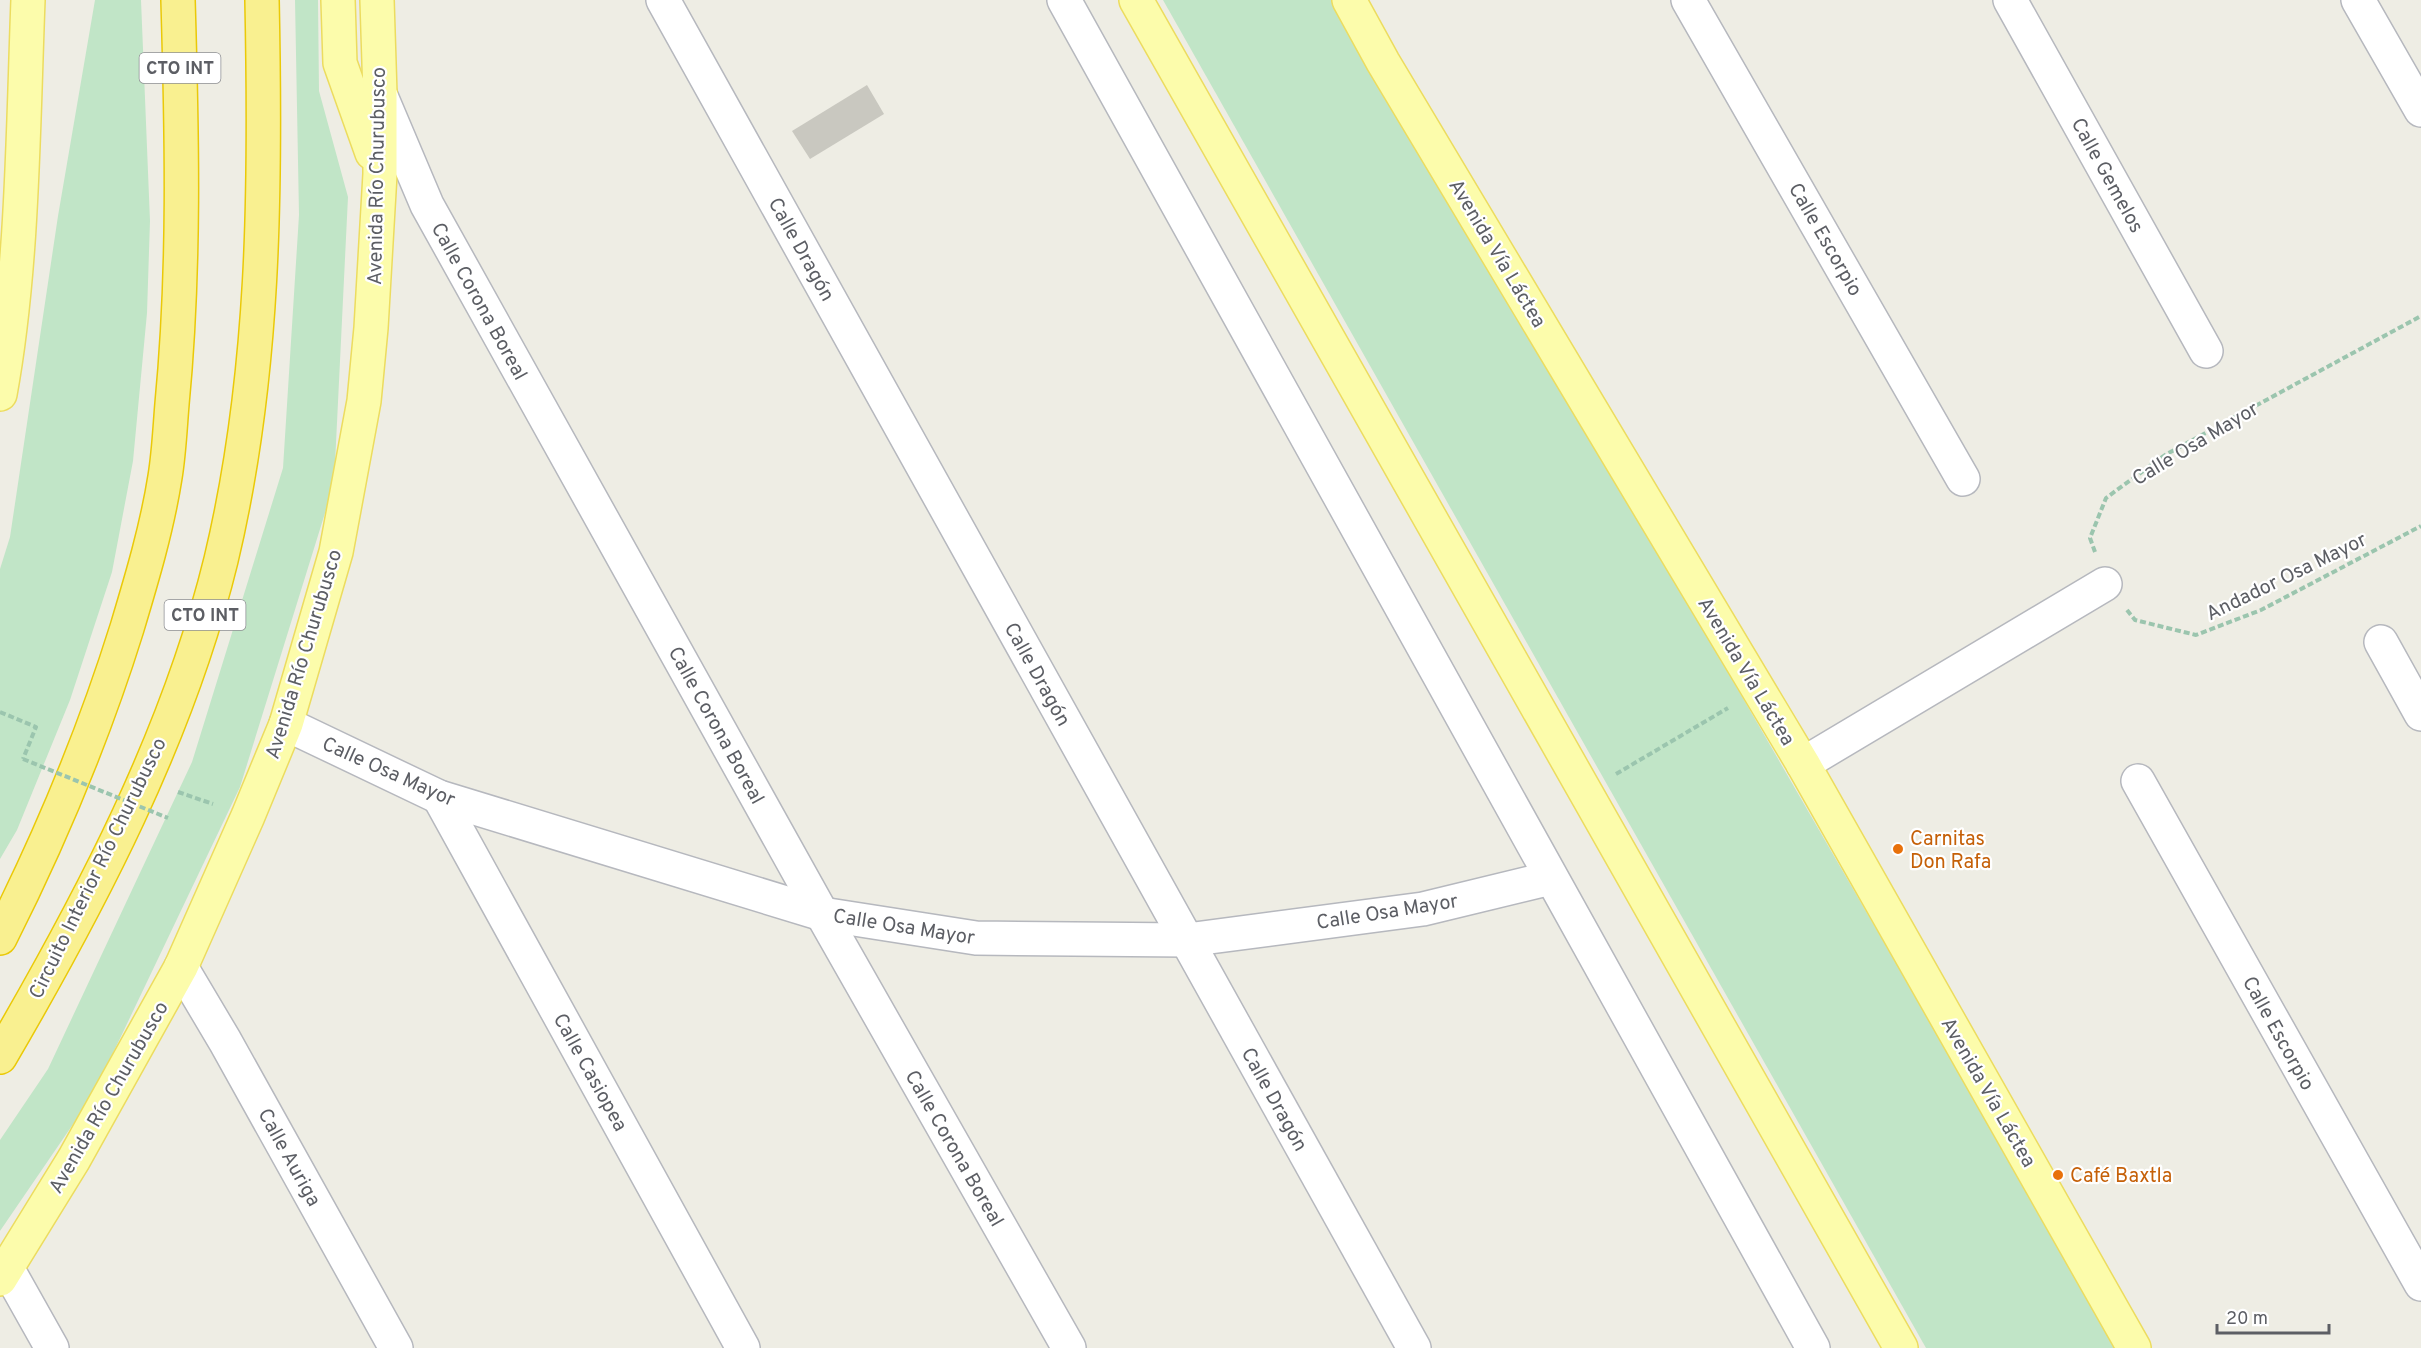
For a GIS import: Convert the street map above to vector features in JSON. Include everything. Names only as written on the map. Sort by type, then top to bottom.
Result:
[{"type":"highway","name":"CTO INT","points":[[0,938],[42,854],[82,758],[115,665],[145,569],[165,476],[180,312],[182,136],[178,0]]},
{"type":"highway","name":"Circuito Interior Río Churubusco","points":[[0,1057],[75,923],[142,783],[175,704],[203,622],[220,561],[238,475],[251,389],[263,215],[265,132],[262,0]]},
{"type":"main road","points":[[2,373],[17,244],[28,0]]},
{"type":"main road","points":[[25,95],[49,0]]},
{"type":"main road","points":[[338,0],[340,63],[380,174]]},
{"type":"main road","name":"Avenida Río Churubusco","points":[[4,1274],[74,1159],[181,967],[286,724],[336,552],[352,476],[364,401],[380,174],[377,0]]},
{"type":"main road","points":[[1136,0],[1587,791],[1901,1348]]},
{"type":"main road","name":"Avenida Vía Láctea","points":[[1348,0],[1803,764],[2134,1348]]},
{"type":"street","name":"Calle Dragón","points":[[663,0],[1414,1348]]},
{"type":"street","points":[[1064,0],[1813,1348]]},
{"type":"street","name":"Calle Escorpio","points":[[1688,0],[1963,479]]},
{"type":"street","name":"Calle Gemelos","points":[[2010,0],[2206,351]]},
{"type":"street","points":[[2358,0],[2421,110]]},
{"type":"street","name":"Calle Corona Boreal","points":[[380,94],[427,205],[822,914],[1069,1348]]},
{"type":"street","points":[[1803,764],[2105,584]]},
{"type":"street","points":[[2381,642],[2421,714]]},
{"type":"street","name":"Calle Osa Mayor","points":[[286,724],[439,796],[822,914],[976,938],[1187,940],[1423,909],[1551,878]]},
{"type":"street","name":"Calle Escorpio","points":[[2138,781],[2421,1284]]},
{"type":"street","name":"Calle Casiopea","points":[[439,796],[743,1348]]},
{"type":"street","name":"Calle Auriga","points":[[181,967],[225,1041],[396,1348]]},
{"type":"street","points":[[4,1274],[52,1348]]},
{"type":"path","name":"Calle Osa Mayor","points":[[2105,584],[2090,538],[2106,498],[2165,455],[2421,316]]},
{"type":"path","name":"Andador Osa Mayor","points":[[2105,584],[2135,620],[2196,635],[2261,610],[2421,526]]},
{"type":"path","points":[[1587,791],[1759,689]]},
{"type":"path","points":[[0,712],[36,727],[23,759],[168,818]]},
{"type":"green space","points":[[95,0],[141,0],[150,221],[147,313],[133,461],[112,572],[70,700],[17,830],[0,859],[0,569],[10,537],[58,216]]},
{"type":"green space","points":[[295,0],[318,0],[319,91],[348,197],[334,484],[240,787],[93,1095],[0,1231],[0,1140],[48,1069],[192,762],[283,468],[299,215]]},
{"type":"green space","points":[[1163,0],[1340,0],[2118,1348],[1926,1348]]},
{"type":"building","points":[[867,85],[884,114],[810,159],[792,131]]},
{"type":"place","name":"Carnitas Don Rafa","points":[[1898,849]]},
{"type":"place","name":"Café Baxtla","points":[[2058,1175]]}]
